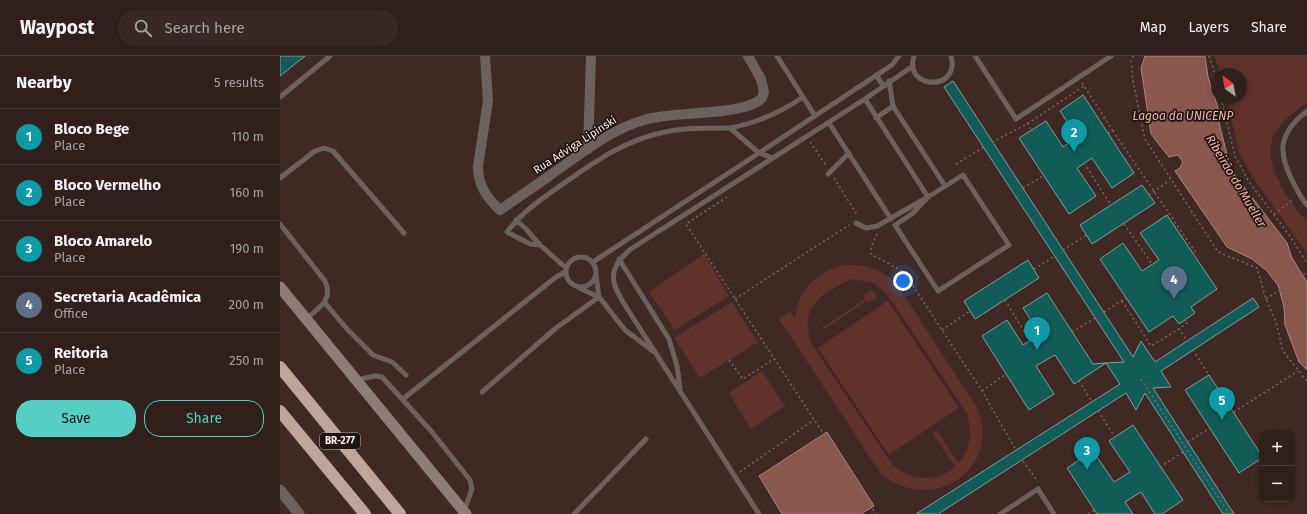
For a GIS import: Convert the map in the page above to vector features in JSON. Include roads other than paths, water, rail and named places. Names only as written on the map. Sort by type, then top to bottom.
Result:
[{"type":"highway","name":"BR-277","points":[[280,367],[400,514]]},
{"type":"highway","name":"BR-277","points":[[280,411],[365,514]]},
{"type":"main road","points":[[280,287],[465,513]]},
{"type":"street","points":[[588,149],[591,56]]},
{"type":"street","name":"Rua Adviga Lipinski","points":[[488,57],[488,101],[478,176],[485,194],[500,210],[618,130],[645,119],[675,113],[751,106],[762,98],[764,92],[761,79],[748,56]]},
{"type":"street","points":[[280,490],[299,514]]},
{"type":"lane","points":[[280,97],[330,56]]},
{"type":"lane","points":[[777,56],[815,116]]},
{"type":"lane","points":[[593,262],[876,76],[892,65],[899,56]]},
{"type":"lane","points":[[914,56],[913,66],[918,77],[924,81],[936,82],[942,80],[950,72],[952,62],[951,56]]},
{"type":"lane","points":[[975,56],[1016,119],[1111,56]]},
{"type":"lane","points":[[759,514],[614,287],[613,272],[619,259],[631,249],[829,123],[913,66]]},
{"type":"lane","points":[[876,76],[883,85]]},
{"type":"lane","points":[[889,81],[893,106],[945,186]]},
{"type":"lane","points":[[540,246],[530,244],[507,232],[516,220],[542,198],[613,150],[666,131],[745,126],[770,116],[803,97]]},
{"type":"lane","points":[[864,100],[928,198]]},
{"type":"lane","points":[[876,118],[893,106]]},
{"type":"lane","points":[[1307,110],[1286,134],[1281,149],[1289,175],[1307,205]]},
{"type":"lane","points":[[829,123],[892,219]]},
{"type":"lane","points":[[730,128],[759,153],[773,158]]},
{"type":"lane","points":[[280,178],[315,151],[324,148],[334,151],[404,233]]},
{"type":"lane","points":[[829,172],[849,153]]},
{"type":"lane","points":[[855,222],[866,228],[877,226],[928,198],[963,175],[1009,245],[938,291],[895,225],[912,214],[928,198]]},
{"type":"lane","points":[[516,220],[526,229],[540,246],[566,270],[567,280],[572,285],[599,297],[625,330],[656,354]]},
{"type":"lane","points":[[280,224],[329,288],[325,303],[306,319]]},
{"type":"lane","points":[[403,399],[566,270],[571,260],[577,257],[588,258],[593,262],[596,268],[599,297]]},
{"type":"lane","points":[[619,259],[669,339],[677,366],[680,390]]},
{"type":"lane","points":[[578,288],[587,287],[593,282],[596,275]]},
{"type":"lane","points":[[482,392],[556,328],[599,297]]},
{"type":"lane","points":[[325,303],[347,329],[373,355],[392,362],[406,375]]},
{"type":"lane","points":[[357,380],[376,376],[382,377],[403,399],[470,480],[472,489],[465,513]]},
{"type":"lane","points":[[574,514],[646,439]]},
{"type":"lane","points":[[1000,514],[1038,489],[1054,514]]},
{"type":"water","name":"Lagoa da UNICENP","points":[[1145,56],[1205,56],[1211,86],[1211,104],[1217,104],[1218,108],[1220,127],[1231,170],[1287,243],[1292,258],[1307,282],[1307,370],[1299,362],[1285,325],[1284,307],[1278,285],[1267,271],[1252,259],[1227,247],[1175,171],[1180,168],[1183,162],[1178,155],[1169,157],[1151,134],[1141,68]]},
{"type":"water","points":[[827,432],[874,506],[861,514],[782,514],[759,476]]},
{"type":"place","name":"Bloco Vermelho","points":[[1074,152]]},
{"type":"place","name":"Secretaria Acadêmica","points":[[1174,299]]},
{"type":"place","name":"Bloco Bege","points":[[1037,350]]},
{"type":"place","name":"Reitoria","points":[[1222,420]]},
{"type":"place","name":"Bloco Amarelo","points":[[1087,470]]},
{"type":"water label","name":"Ribeirão do Mueller","points":[[1236,181]]}]
